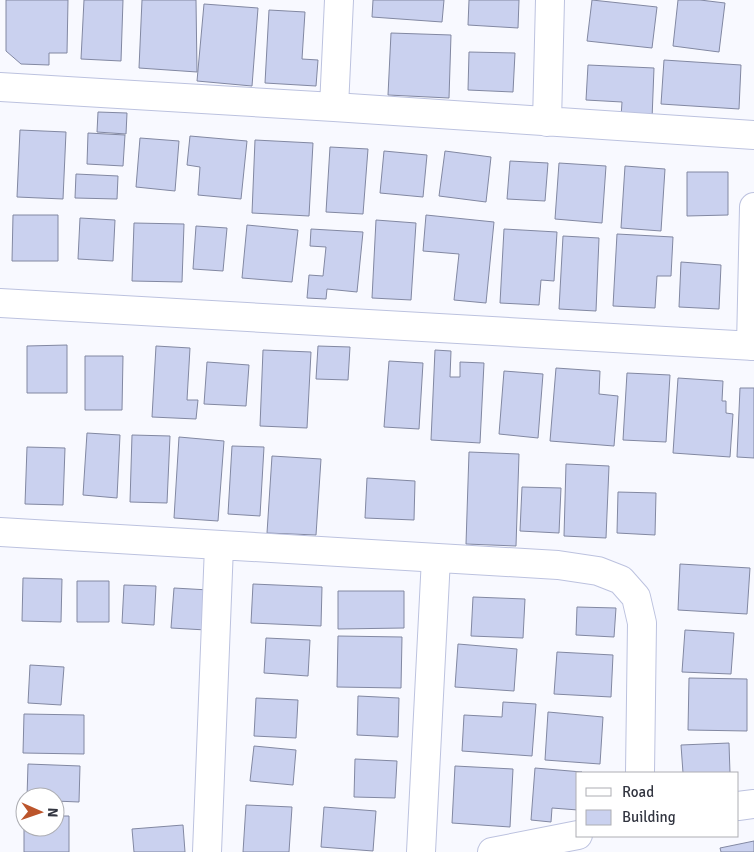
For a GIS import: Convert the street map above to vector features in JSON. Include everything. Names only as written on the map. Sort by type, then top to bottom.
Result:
[{"type":"street","points":[[334,107],[339,0]]},
{"type":"street","points":[[547,122],[550,0]]},
{"type":"street","points":[[0,87],[754,135]]},
{"type":"street","points":[[0,303],[752,346],[754,207]]},
{"type":"street","points":[[0,532],[558,565],[598,571],[621,580],[636,597],[642,623],[640,772]]},
{"type":"street","points":[[206,852],[219,546]]},
{"type":"street","points":[[421,852],[436,558]]},
{"type":"street","points":[[739,806],[754,804]]},
{"type":"street","points":[[492,852],[576,835]]},
{"type":"building","points":[[6,0],[68,0],[67,53],[49,53],[49,65],[21,64],[6,51]]},
{"type":"building","points":[[84,0],[123,0],[121,61],[81,59]]},
{"type":"building","points":[[142,0],[196,0],[197,72],[139,68]]},
{"type":"building","points":[[373,0],[444,0],[442,22],[372,17]]},
{"type":"building","points":[[469,0],[519,0],[518,28],[468,25]]},
{"type":"building","points":[[592,0],[657,7],[652,48],[587,41]]},
{"type":"building","points":[[678,0],[725,3],[719,52],[673,46]]},
{"type":"building","points":[[204,4],[258,8],[252,86],[197,81]]},
{"type":"building","points":[[269,10],[305,12],[302,59],[318,60],[316,86],[265,83]]},
{"type":"building","points":[[391,33],[451,35],[449,98],[388,95]]},
{"type":"building","points":[[469,52],[515,53],[513,92],[468,90]]},
{"type":"building","points":[[664,60],[741,65],[739,109],[661,104]]},
{"type":"building","points":[[588,65],[654,68],[652,119],[621,117],[622,102],[586,100]]},
{"type":"building","points":[[98,112],[127,113],[126,134],[97,132]]},
{"type":"building","points":[[20,130],[66,132],[63,199],[17,197]]},
{"type":"building","points":[[88,133],[125,135],[123,166],[87,164]]},
{"type":"building","points":[[190,136],[247,141],[241,199],[198,195],[200,167],[187,165]]},
{"type":"building","points":[[140,138],[179,141],[175,191],[136,187]]},
{"type":"building","points":[[255,140],[313,143],[309,216],[252,213]]},
{"type":"building","points":[[330,147],[368,149],[363,214],[326,212]]},
{"type":"building","points":[[384,151],[427,155],[423,197],[380,193]]},
{"type":"building","points":[[445,151],[491,157],[486,202],[439,196]]},
{"type":"building","points":[[510,161],[548,163],[545,201],[507,199]]},
{"type":"building","points":[[559,163],[606,166],[602,223],[555,219]]},
{"type":"building","points":[[625,166],[665,169],[661,231],[621,228]]},
{"type":"building","points":[[687,172],[728,172],[728,215],[687,216]]},
{"type":"building","points":[[76,174],[118,176],[117,199],[75,198]]},
{"type":"building","points":[[13,215],[58,215],[58,261],[12,261]]},
{"type":"building","points":[[426,215],[494,222],[486,303],[454,300],[459,254],[423,251]]},
{"type":"building","points":[[80,218],[115,220],[113,261],[78,259]]},
{"type":"building","points":[[376,220],[416,223],[411,300],[372,298]]},
{"type":"building","points":[[134,223],[184,224],[182,282],[132,281]]},
{"type":"building","points":[[247,225],[298,230],[292,282],[242,278]]},
{"type":"building","points":[[196,226],[227,228],[223,271],[193,269]]},
{"type":"building","points":[[311,229],[363,232],[357,292],[327,289],[326,299],[307,298],[309,275],[323,276],[326,247],[310,246]]},
{"type":"building","points":[[504,229],[557,232],[554,281],[541,280],[539,305],[500,303]]},
{"type":"building","points":[[617,234],[673,237],[671,276],[657,276],[655,308],[613,306]]},
{"type":"building","points":[[563,236],[599,238],[596,311],[559,309]]},
{"type":"building","points":[[681,262],[721,265],[719,309],[679,307]]},
{"type":"building","points":[[67,345],[67,393],[27,393],[27,346]]},
{"type":"building","points":[[156,346],[190,348],[187,400],[198,400],[196,419],[152,417]]},
{"type":"building","points":[[318,346],[350,347],[348,380],[316,379]]},
{"type":"building","points":[[263,350],[311,352],[307,428],[260,426]]},
{"type":"building","points":[[435,350],[451,351],[450,377],[460,377],[460,362],[484,363],[480,443],[431,440]]},
{"type":"building","points":[[85,356],[123,356],[122,410],[85,410]]},
{"type":"building","points":[[389,361],[423,363],[419,429],[384,427]]},
{"type":"building","points":[[207,362],[249,365],[246,406],[204,404]]},
{"type":"building","points":[[556,368],[600,371],[599,394],[618,396],[614,446],[550,441]]},
{"type":"building","points":[[504,371],[543,374],[538,438],[499,434]]},
{"type":"building","points":[[627,373],[670,375],[666,442],[623,440]]},
{"type":"building","points":[[678,378],[723,381],[722,401],[726,401],[726,413],[733,414],[730,457],[673,453]]},
{"type":"building","points":[[740,388],[754,388],[754,458],[737,457]]},
{"type":"building","points":[[87,433],[120,435],[117,498],[83,495]]},
{"type":"building","points":[[132,435],[170,436],[167,503],[130,502]]},
{"type":"building","points":[[179,437],[224,441],[218,521],[174,518]]},
{"type":"building","points":[[232,446],[264,447],[260,516],[228,514]]},
{"type":"building","points":[[27,447],[65,448],[63,505],[25,504]]},
{"type":"building","points":[[469,452],[519,454],[516,546],[466,544]]},
{"type":"building","points":[[272,456],[321,459],[316,535],[267,533]]},
{"type":"building","points":[[566,464],[609,466],[606,538],[564,536]]},
{"type":"building","points":[[367,478],[415,481],[414,520],[365,518]]},
{"type":"building","points":[[522,487],[561,488],[559,533],[520,531]]},
{"type":"building","points":[[618,492],[656,493],[655,535],[617,533]]},
{"type":"building","points":[[680,564],[750,568],[747,614],[678,610]]},
{"type":"building","points":[[23,578],[62,579],[61,622],[22,621]]},
{"type":"building","points":[[77,581],[109,581],[109,622],[77,622]]},
{"type":"building","points":[[253,584],[322,587],[321,626],[251,623]]},
{"type":"building","points":[[124,585],[156,586],[154,625],[122,623]]},
{"type":"building","points":[[174,588],[209,590],[206,630],[171,628]]},
{"type":"building","points":[[338,591],[404,591],[404,628],[338,629]]},
{"type":"building","points":[[473,597],[525,599],[523,638],[471,636]]},
{"type":"building","points":[[577,607],[616,608],[614,637],[576,635]]},
{"type":"building","points":[[685,630],[734,633],[731,674],[682,672]]},
{"type":"building","points":[[338,636],[402,637],[401,688],[337,687]]},
{"type":"building","points":[[266,638],[310,640],[308,676],[264,673]]},
{"type":"building","points":[[458,644],[517,649],[514,691],[455,687]]},
{"type":"building","points":[[557,652],[613,655],[611,697],[554,694]]},
{"type":"building","points":[[30,665],[64,667],[61,705],[28,703]]},
{"type":"building","points":[[689,678],[747,679],[747,731],[688,730]]},
{"type":"building","points":[[358,696],[399,698],[398,737],[357,735]]},
{"type":"building","points":[[256,698],[298,700],[296,738],[254,736]]},
{"type":"building","points":[[503,702],[536,704],[532,756],[462,751],[464,715],[502,717]]},
{"type":"building","points":[[548,712],[603,717],[600,764],[545,760]]},
{"type":"building","points":[[24,714],[84,715],[84,754],[23,753]]},
{"type":"building","points":[[729,743],[730,772],[683,772],[681,745]]},
{"type":"building","points":[[254,746],[296,750],[293,785],[250,781]]},
{"type":"building","points":[[355,759],[397,761],[395,798],[354,797]]},
{"type":"building","points":[[28,764],[80,766],[79,802],[65,801],[65,787],[27,787]]},
{"type":"building","points":[[455,766],[513,769],[510,827],[452,823]]},
{"type":"building","points":[[535,768],[582,772],[576,772],[576,810],[552,808],[551,822],[531,820]]},
{"type":"building","points":[[246,805],[292,807],[289,852],[243,852]]},
{"type":"building","points":[[324,807],[376,811],[373,851],[321,847]]},
{"type":"building","points":[[65,816],[69,816],[69,852],[24,852],[24,837],[65,837]]},
{"type":"building","points":[[183,825],[185,852],[134,852],[132,829]]},
{"type":"building","points":[[754,841],[754,852],[721,852],[720,848]]}]
